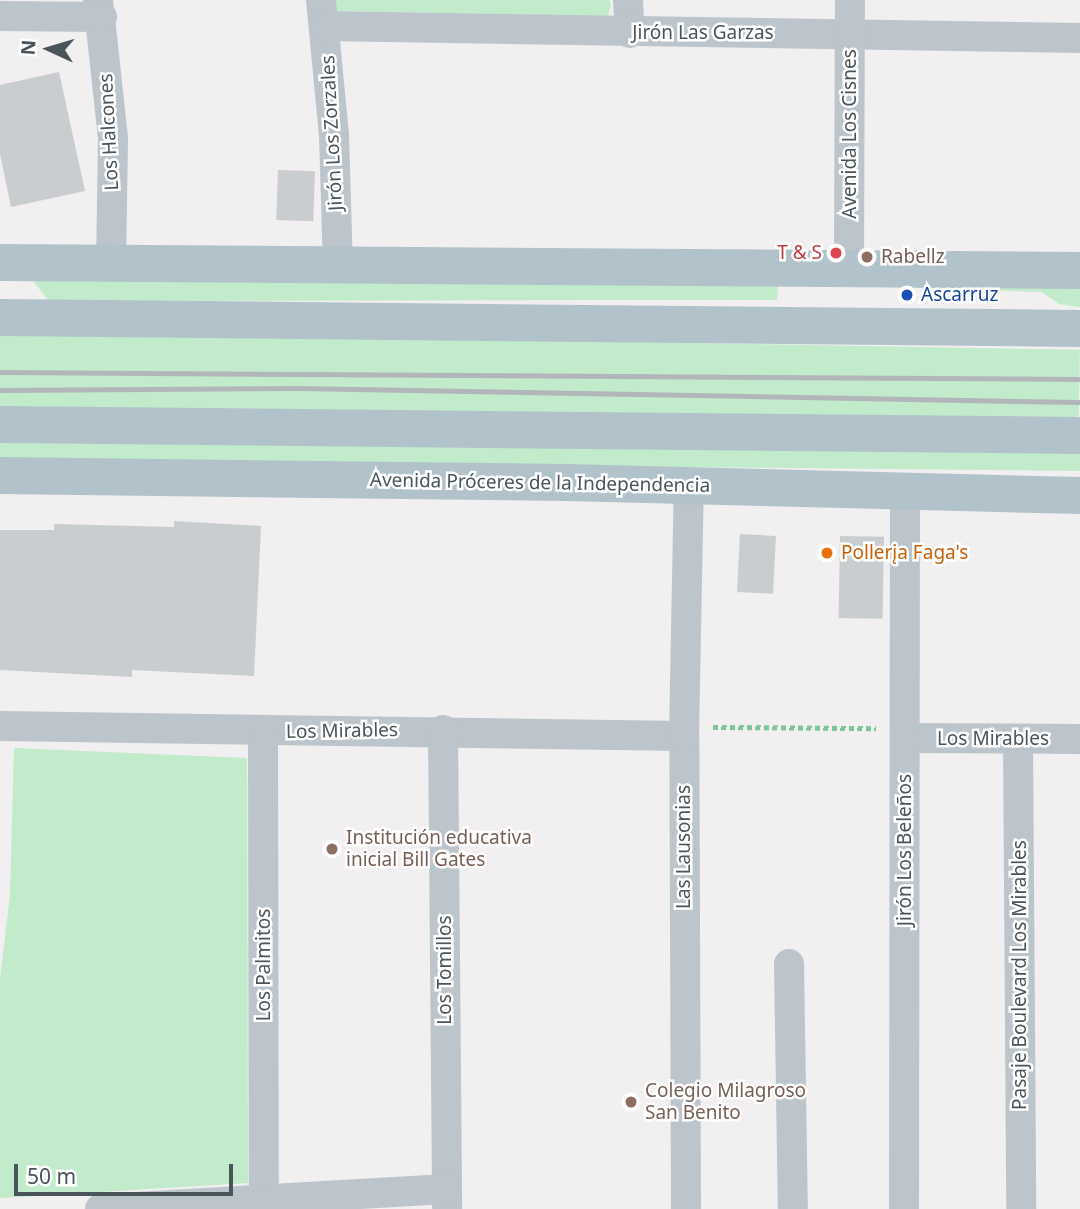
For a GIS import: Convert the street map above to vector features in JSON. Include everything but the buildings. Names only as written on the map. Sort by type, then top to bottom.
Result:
[{"type":"main road","points":[[0,262],[338,267],[1080,270]]},
{"type":"main road","points":[[0,317],[1080,328]]},
{"type":"main road","points":[[0,424],[1080,435]]},
{"type":"main road","name":"Avenida Próceres de la Independencia","points":[[0,475],[1080,495]]},
{"type":"street","points":[[628,0],[630,33]]},
{"type":"street","name":"Avenida Los Cisnes","points":[[849,267],[850,0]]},
{"type":"street","points":[[0,16],[100,8]]},
{"type":"street","name":"Los Halcones","points":[[100,8],[113,139],[111,265]]},
{"type":"street","name":"Jirón Las Garzas","points":[[323,13],[630,33],[1080,38]]},
{"type":"street","name":"Jirón Los Zorzales","points":[[323,13],[338,267]]},
{"type":"street","name":"Las Lausonias","points":[[686,1209],[684,732],[689,486]]},
{"type":"street","name":"Jirón Los Beleños","points":[[904,1209],[905,492]]},
{"type":"street","name":"Los Mirables","points":[[0,726],[264,732],[684,732]]},
{"type":"street","name":"Los Tomillos","points":[[443,730],[446,1199]]},
{"type":"street","name":"Los Palmitos","points":[[264,732],[264,1198]]},
{"type":"street","name":"Los Mirables","points":[[906,733],[1018,740],[1080,739]]},
{"type":"street","name":"Pasaje Boulevard Los Mirables","points":[[1018,740],[1021,1209]]},
{"type":"street","points":[[789,964],[793,1209]]},
{"type":"street","points":[[100,1209],[264,1198],[446,1199]]},
{"type":"path","points":[[684,732],[906,733]]},
{"type":"green space","points":[[334,0],[609,0],[611,5],[608,16],[334,11]]},
{"type":"green space","points":[[29,276],[1080,283],[1080,307],[1059,304],[1042,292],[834,285],[778,286],[777,300],[49,301]]},
{"type":"green space","points":[[0,331],[1080,350],[1078,429],[0,410]]},
{"type":"green space","points":[[0,443],[1080,450],[1080,471],[0,460]]},
{"type":"green space","points":[[14,748],[247,758],[248,1183],[0,1198],[0,979],[10,895]]},
{"type":"railway","points":[[0,372],[1080,379]]},
{"type":"railway","points":[[0,390],[299,388],[1080,402]]},
{"type":"place","name":"T & S","points":[[836,253]]},
{"type":"place","name":"Rabellz","points":[[867,257]]},
{"type":"place","name":"Ascarruz","points":[[907,295]]},
{"type":"place","name":"Pollerįa Faga's","points":[[827,553]]},
{"type":"place","name":"Institución educativa inicial Bill Gates","points":[[332,849]]},
{"type":"place","name":"Colegio Milagroso San Benito","points":[[631,1102]]}]
